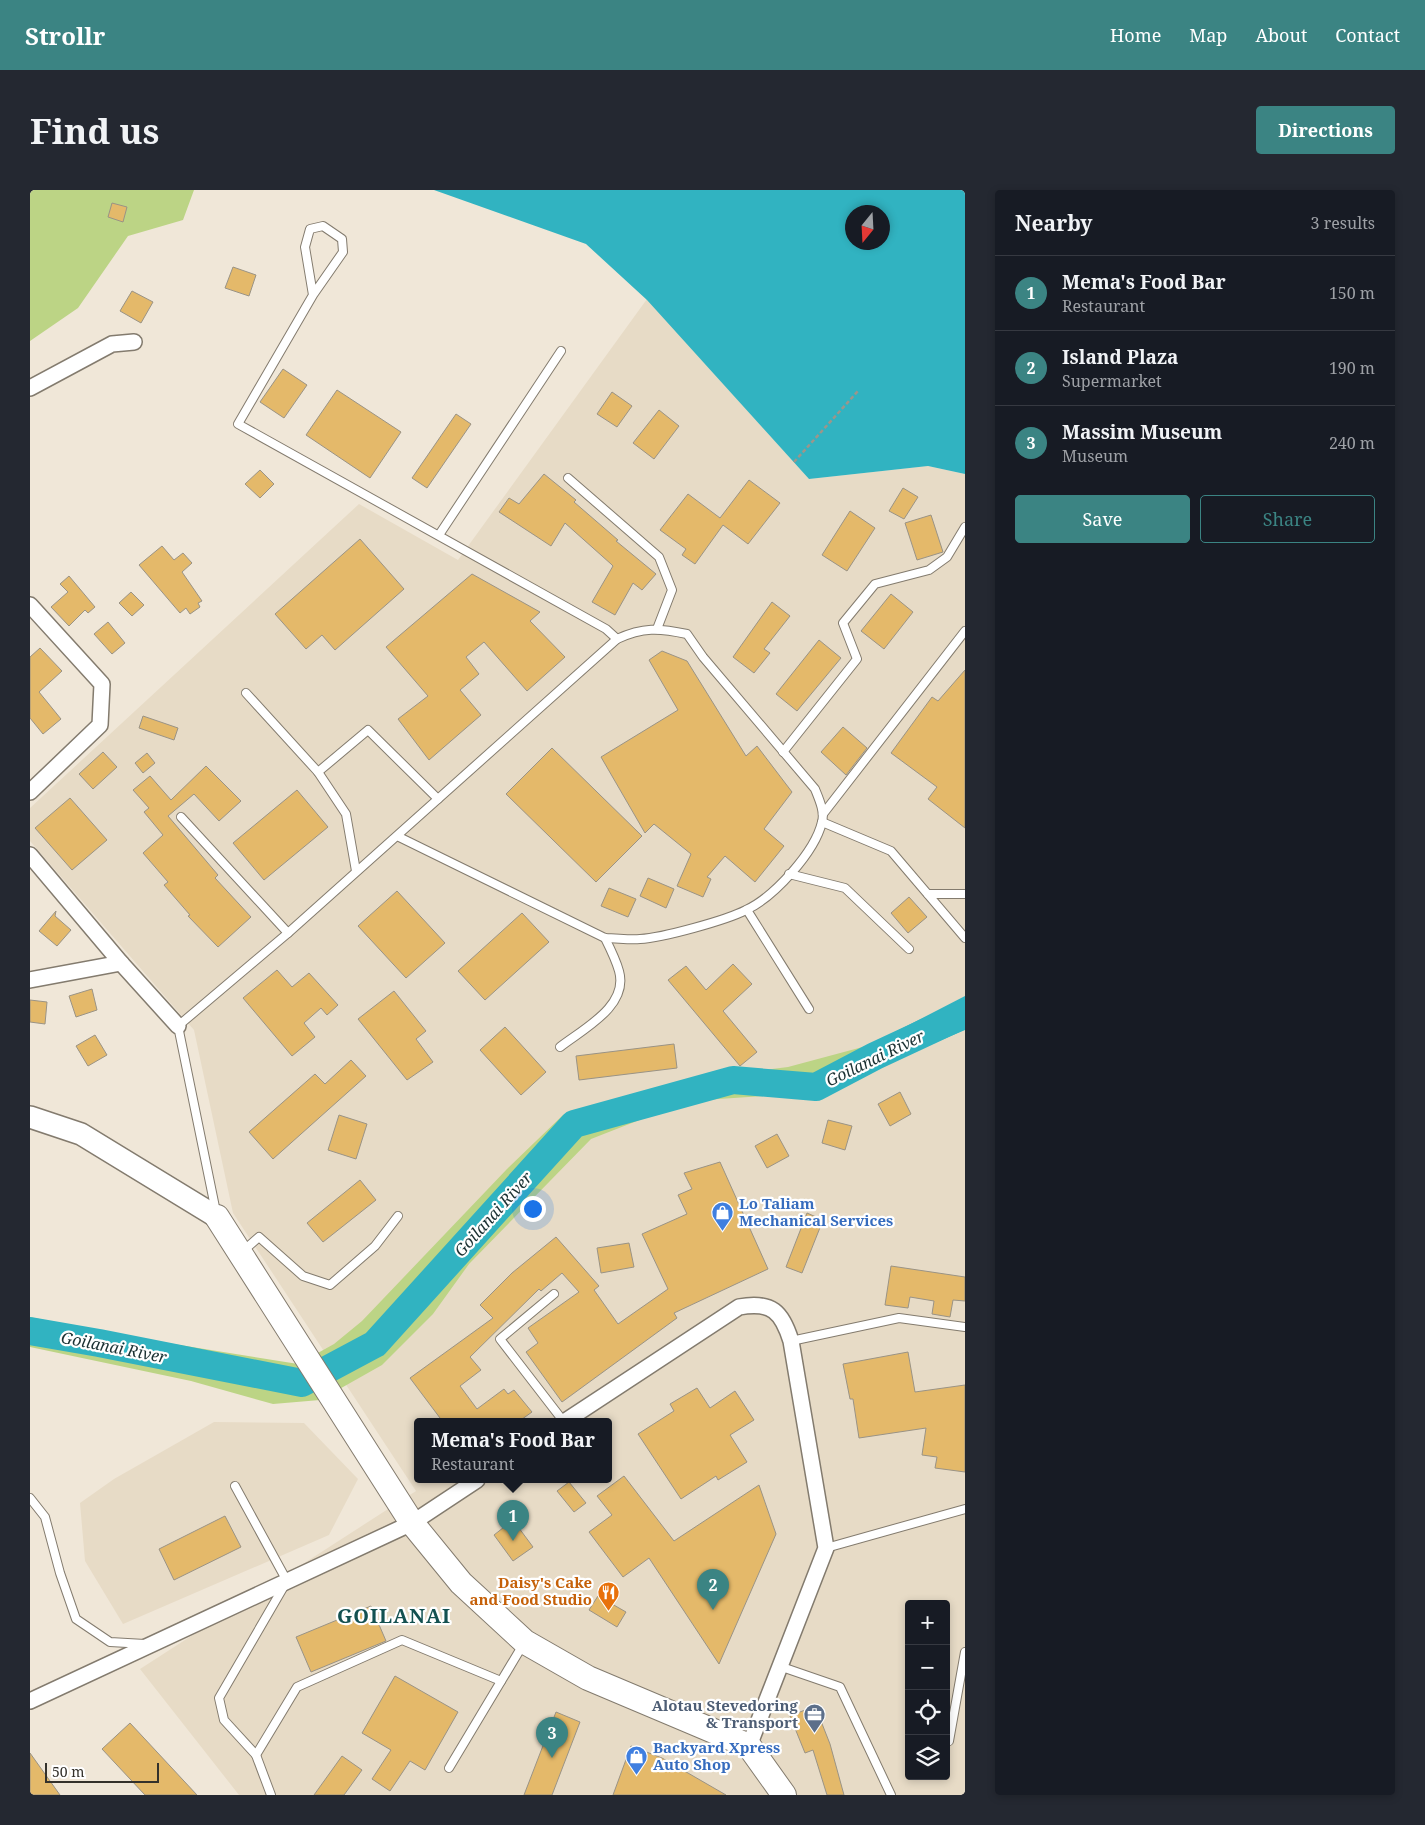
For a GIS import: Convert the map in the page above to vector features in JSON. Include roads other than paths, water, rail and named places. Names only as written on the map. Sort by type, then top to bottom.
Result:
[{"type":"main road","points":[[30,1117],[81,1134],[217,1217],[412,1523],[461,1583],[525,1642],[588,1678],[749,1746],[784,1795]]},
{"type":"street","points":[[30,388],[112,344],[134,342]]},
{"type":"street","points":[[30,605],[102,684],[100,725],[30,792]]},
{"type":"street","points":[[30,855],[121,963],[178,1026]]},
{"type":"street","points":[[30,980],[121,963]]},
{"type":"street","points":[[570,1418],[739,1307],[765,1306],[776,1311],[785,1322],[791,1341],[826,1548],[749,1746]]},
{"type":"street","points":[[30,1701],[412,1523],[472,1483]]},
{"type":"lane","points":[[313,295],[305,246],[310,228],[323,226],[342,239],[343,252],[313,295],[238,424],[439,534],[606,629],[617,639]]},
{"type":"lane","points":[[439,534],[561,351]]},
{"type":"lane","points":[[568,478],[659,557],[672,590],[657,629]]},
{"type":"lane","points":[[783,752],[857,659],[843,623],[875,584],[928,570],[947,557],[965,527]]},
{"type":"lane","points":[[217,1217],[178,1026],[288,933],[617,639],[636,631],[657,629],[687,634],[703,657],[815,789],[823,818],[890,851],[965,938]]},
{"type":"lane","points":[[397,836],[606,938],[641,939],[696,927],[747,910],[769,894],[806,854],[823,818],[965,631]]},
{"type":"lane","points":[[246,693],[318,772],[346,814],[356,871]]},
{"type":"lane","points":[[318,772],[368,730],[438,799]]},
{"type":"lane","points":[[182,817],[288,933]]},
{"type":"lane","points":[[789,874],[845,888],[909,949]]},
{"type":"lane","points":[[928,894],[965,894]]},
{"type":"lane","points":[[747,910],[810,1009]]},
{"type":"lane","points":[[560,1047],[605,1013],[620,991],[620,972],[606,938]]},
{"type":"lane","points":[[240,1254],[259,1237],[303,1276],[330,1285],[375,1246],[398,1216]]},
{"type":"lane","points":[[554,1294],[500,1339],[561,1418]]},
{"type":"lane","points":[[791,1341],[899,1318],[965,1327]]},
{"type":"lane","points":[[235,1486],[287,1581],[219,1698],[224,1720],[256,1755],[271,1795]]},
{"type":"lane","points":[[30,1498],[45,1516],[60,1573],[76,1619],[110,1642],[152,1644]]},
{"type":"lane","points":[[826,1548],[965,1509]]},
{"type":"lane","points":[[256,1755],[297,1687],[402,1640],[501,1681]]},
{"type":"lane","points":[[449,1768],[525,1642]]},
{"type":"lane","points":[[950,1735],[965,1652]]},
{"type":"lane","points":[[779,1666],[840,1688],[891,1795]]},
{"type":"water","points":[[434,190],[965,190],[965,474],[928,466],[809,479],[647,300],[586,244]]},
{"type":"water","points":[[965,996],[965,1030],[880,1066],[870,1045]]},
{"type":"waterway","name":"Goilanai River","points":[[30,1331],[302,1383],[375,1344],[574,1124],[733,1080],[816,1087],[875,1056],[965,1014]]},
{"type":"place","name":"Lo Taliam Mechanical Services","points":[[723,1232]]},
{"type":"place","name":"Mema's Food Bar","points":[[513,1541]]},
{"type":"place","name":"Island Plaza","points":[[713,1610]]},
{"type":"place","name":"Daisy's Cake and Food Studio","points":[[608,1611]]},
{"type":"place","name":"Alotau Stevedoring & Transport","points":[[814,1734]]},
{"type":"place","name":"Massim Museum","points":[[552,1758]]},
{"type":"place","name":"Backyard Xpress Auto Shop","points":[[637,1776]]},
{"type":"district","name":"GOILANAI","points":[[394,1616]]}]
